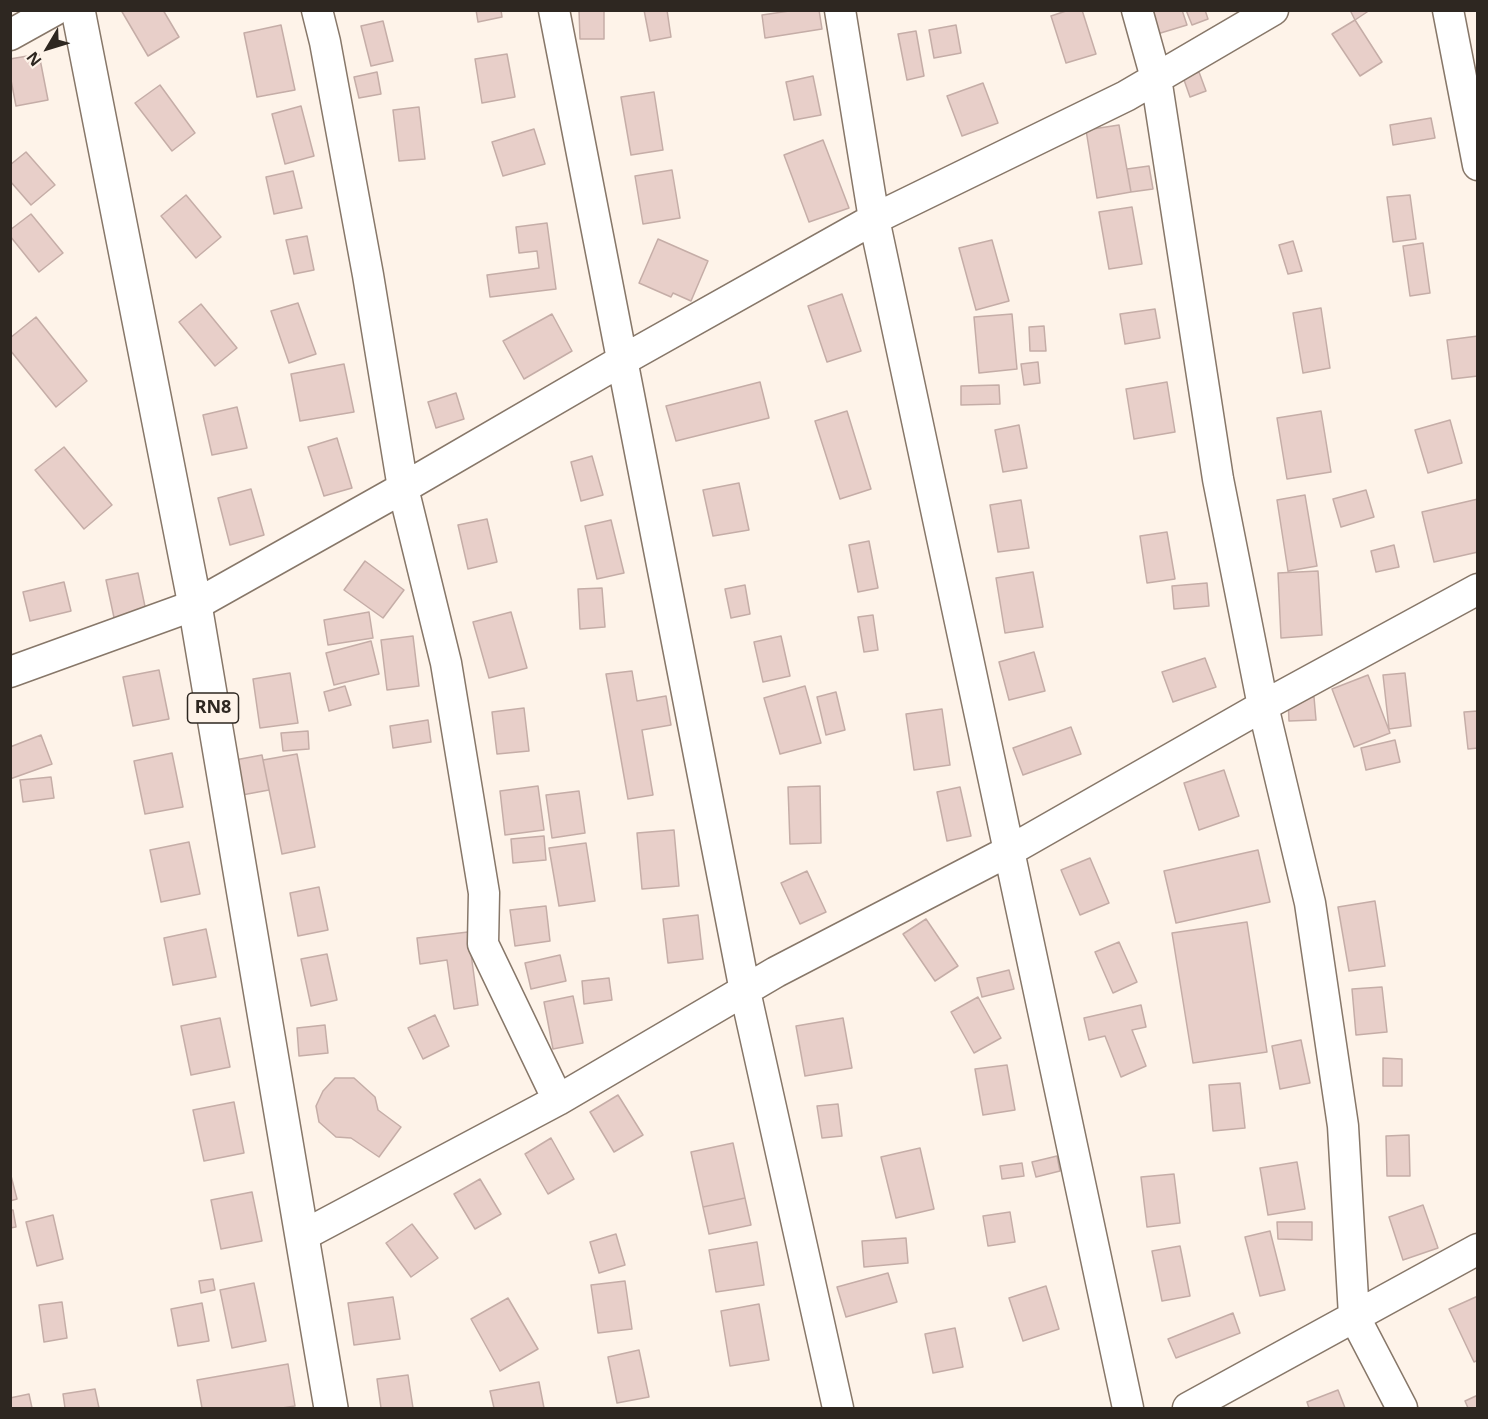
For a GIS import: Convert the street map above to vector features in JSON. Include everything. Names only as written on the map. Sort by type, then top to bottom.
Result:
[{"type":"main road","name":"RN8","points":[[78,10],[195,605],[331,1408]]},
{"type":"street","points":[[10,35],[55,10]]},
{"type":"street","points":[[317,10],[325,42],[368,275],[403,488],[446,663],[484,893],[483,944],[558,1100]]},
{"type":"street","points":[[554,10],[745,991],[838,1408]]},
{"type":"street","points":[[840,10],[874,219],[1128,1408]]},
{"type":"street","points":[[1137,10],[1156,78],[1218,479],[1263,706],[1310,903],[1343,1126],[1354,1316],[1402,1408]]},
{"type":"street","points":[[10,672],[195,605],[874,219],[1126,96],[1273,10]]},
{"type":"street","points":[[1448,10],[1478,165]]},
{"type":"street","points":[[302,1236],[558,1100],[776,972],[1009,850],[1263,706],[1478,589]]},
{"type":"street","points":[[1188,1408],[1478,1248]]},
{"type":"building","points":[[121,10],[163,10],[179,37],[148,56]]},
{"type":"building","points":[[476,10],[501,10],[502,17],[478,22]]},
{"type":"building","points":[[579,10],[604,10],[604,39],[580,39]]},
{"type":"building","points":[[644,10],[667,10],[671,37],[650,41]]},
{"type":"building","points":[[796,10],[819,10],[822,29],[765,38],[762,15]]},
{"type":"building","points":[[1069,10],[1082,10],[1096,54],[1066,63],[1051,16]]},
{"type":"building","points":[[1146,10],[1182,10],[1187,25],[1154,35]]},
{"type":"building","points":[[1186,10],[1205,10],[1208,19],[1192,25]]},
{"type":"building","points":[[1350,10],[1370,10],[1355,20]]},
{"type":"building","points":[[1355,20],[1382,62],[1360,76],[1332,34]]},
{"type":"building","points":[[383,21],[393,61],[371,66],[361,26]]},
{"type":"building","points":[[281,25],[295,90],[257,97],[244,33]]},
{"type":"building","points":[[956,25],[961,53],[934,58],[929,30]]},
{"type":"building","points":[[916,31],[924,76],[907,80],[898,34]]},
{"type":"building","points":[[39,54],[48,100],[16,106],[10,75],[10,59]]},
{"type":"building","points":[[507,54],[515,97],[482,103],[475,59]]},
{"type":"building","points":[[377,72],[381,94],[359,98],[354,77]]},
{"type":"building","points":[[1199,72],[1206,91],[1190,97],[1183,77]]},
{"type":"building","points":[[813,76],[821,115],[794,120],[786,82]]},
{"type":"building","points":[[983,83],[998,123],[962,136],[947,96]]},
{"type":"building","points":[[160,85],[195,133],[172,151],[135,103]]},
{"type":"building","points":[[654,92],[663,150],[631,155],[621,97]]},
{"type":"building","points":[[301,106],[314,156],[285,164],[272,114]]},
{"type":"building","points":[[419,107],[425,159],[399,161],[393,110]]},
{"type":"building","points":[[1431,118],[1435,138],[1393,145],[1390,125]]},
{"type":"building","points":[[1119,125],[1131,192],[1097,198],[1086,130]]},
{"type":"building","points":[[534,129],[545,164],[503,176],[492,142]]},
{"type":"building","points":[[823,140],[849,208],[809,222],[784,155]]},
{"type":"building","points":[[26,152],[55,185],[31,205],[10,181],[10,165]]},
{"type":"building","points":[[1149,166],[1153,189],[1131,192],[1127,169]]},
{"type":"building","points":[[672,170],[680,218],[643,224],[635,176]]},
{"type":"building","points":[[293,171],[302,208],[274,214],[266,177]]},
{"type":"building","points":[[186,195],[221,237],[196,258],[161,216]]},
{"type":"building","points":[[1410,195],[1416,239],[1393,242],[1387,197]]},
{"type":"building","points":[[1132,207],[1142,264],[1109,269],[1099,212]]},
{"type":"building","points":[[31,214],[63,253],[39,272],[10,236],[10,230]]},
{"type":"building","points":[[547,223],[556,289],[490,297],[487,275],[539,268],[537,251],[519,253],[516,227]]},
{"type":"building","points":[[307,236],[314,270],[294,274],[286,240]]},
{"type":"building","points":[[658,239],[708,261],[691,301],[673,293],[671,297],[639,283]]},
{"type":"building","points":[[992,240],[1009,301],[976,310],[959,248]]},
{"type":"building","points":[[1293,241],[1302,271],[1288,274],[1279,245]]},
{"type":"building","points":[[1423,243],[1430,293],[1410,296],[1403,246]]},
{"type":"building","points":[[842,294],[861,351],[827,362],[808,306]]},
{"type":"building","points":[[298,303],[316,354],[289,363],[271,311]]},
{"type":"building","points":[[201,304],[237,348],[215,366],[179,322]]},
{"type":"building","points":[[1321,308],[1330,368],[1303,373],[1293,313]]},
{"type":"building","points":[[1155,309],[1160,338],[1125,344],[1120,314]]},
{"type":"building","points":[[552,314],[572,351],[524,379],[503,341]]},
{"type":"building","points":[[1012,314],[1017,369],[979,373],[974,317]]},
{"type":"building","points":[[36,317],[87,381],[56,407],[10,350],[10,338]]},
{"type":"building","points":[[1044,326],[1046,351],[1030,351],[1029,327]]},
{"type":"building","points":[[1478,336],[1478,376],[1452,379],[1447,340]]},
{"type":"building","points":[[1038,362],[1040,383],[1024,385],[1021,364]]},
{"type":"building","points":[[344,364],[354,412],[300,421],[291,374]]},
{"type":"building","points":[[760,382],[769,418],[676,441],[666,406]]},
{"type":"building","points":[[1167,382],[1175,432],[1134,439],[1126,389]]},
{"type":"building","points":[[999,385],[1000,404],[961,405],[961,386]]},
{"type":"building","points":[[456,393],[464,419],[436,428],[428,402]]},
{"type":"building","points":[[237,407],[247,448],[212,455],[203,415]]},
{"type":"building","points":[[847,411],[871,489],[840,499],[815,421]]},
{"type":"building","points":[[1321,411],[1331,472],[1287,479],[1277,418]]},
{"type":"building","points":[[1450,420],[1462,463],[1428,473],[1415,430]]},
{"type":"building","points":[[1019,425],[1027,468],[1003,472],[995,430]]},
{"type":"building","points":[[337,438],[352,488],[324,496],[308,447]]},
{"type":"building","points":[[64,447],[112,505],[84,529],[35,470]]},
{"type":"building","points":[[592,456],[603,495],[581,501],[571,462]]},
{"type":"building","points":[[739,483],[749,530],[713,536],[703,490]]},
{"type":"building","points":[[251,489],[264,535],[230,545],[218,498]]},
{"type":"building","points":[[1366,490],[1374,517],[1341,527],[1333,499]]},
{"type":"building","points":[[1305,495],[1317,566],[1288,571],[1277,500]]},
{"type":"building","points":[[1478,499],[1478,552],[1434,562],[1422,512]]},
{"type":"building","points":[[1021,500],[1029,548],[998,552],[990,505]]},
{"type":"building","points":[[487,519],[497,562],[468,569],[458,525]]},
{"type":"building","points":[[611,520],[624,573],[597,579],[585,526]]},
{"type":"building","points":[[1167,532],[1175,579],[1147,583],[1140,536]]},
{"type":"building","points":[[869,541],[878,588],[858,592],[849,545]]},
{"type":"building","points":[[1394,545],[1399,567],[1376,572],[1371,551]]},
{"type":"building","points":[[365,561],[404,590],[383,618],[344,590]]},
{"type":"building","points":[[1318,571],[1322,635],[1281,638],[1278,573]]},
{"type":"building","points":[[1033,572],[1043,627],[1005,633],[996,578]]},
{"type":"building","points":[[138,573],[148,621],[116,627],[106,580]]},
{"type":"building","points":[[64,582],[71,611],[30,621],[23,592]]},
{"type":"building","points":[[1207,583],[1209,606],[1174,609],[1172,586]]},
{"type":"building","points":[[745,585],[750,614],[731,618],[725,589]]},
{"type":"building","points":[[602,588],[605,627],[580,629],[578,589]]},
{"type":"building","points":[[369,612],[373,638],[328,645],[324,620]]},
{"type":"building","points":[[511,612],[527,668],[489,678],[473,622]]},
{"type":"building","points":[[873,615],[878,650],[864,652],[858,617]]},
{"type":"building","points":[[413,636],[419,686],[387,690],[381,640]]},
{"type":"building","points":[[781,636],[790,676],[763,682],[754,642]]},
{"type":"building","points":[[371,641],[379,674],[334,685],[326,653]]},
{"type":"building","points":[[1034,652],[1045,691],[1009,700],[999,662]]},
{"type":"building","points":[[1205,658],[1216,687],[1173,702],[1162,672]]},
{"type":"building","points":[[159,670],[169,719],[133,726],[123,677]]},
{"type":"building","points":[[632,671],[637,701],[666,696],[671,725],[642,730],[653,795],[628,799],[606,674]]},
{"type":"building","points":[[290,673],[298,723],[260,728],[253,679]]},
{"type":"building","points":[[1405,673],[1411,726],[1389,729],[1383,675]]},
{"type":"building","points":[[1368,675],[1390,733],[1354,747],[1332,689]]},
{"type":"building","points":[[345,686],[351,705],[329,711],[324,692]]},
{"type":"building","points":[[805,686],[821,743],[780,754],[764,698]]},
{"type":"building","points":[[836,692],[845,730],[826,735],[817,697]]},
{"type":"building","points":[[1314,697],[1316,720],[1289,721],[1288,698]]},
{"type":"building","points":[[524,708],[529,751],[497,754],[492,712]]},
{"type":"building","points":[[942,709],[950,765],[914,770],[906,714]]},
{"type":"building","points":[[1478,711],[1478,748],[1468,749],[1464,712]]},
{"type":"building","points":[[428,720],[431,742],[393,748],[390,726]]},
{"type":"building","points":[[1071,727],[1081,754],[1023,775],[1013,748]]},
{"type":"building","points":[[308,731],[309,749],[283,751],[281,733]]},
{"type":"building","points":[[41,735],[52,764],[10,779],[10,747]]},
{"type":"building","points":[[1395,740],[1400,762],[1366,770],[1361,748]]},
{"type":"building","points":[[172,753],[183,807],[145,814],[134,761]]},
{"type":"building","points":[[297,754],[315,847],[282,854],[263,760]]},
{"type":"building","points":[[262,755],[269,790],[242,795],[235,760]]},
{"type":"building","points":[[1224,770],[1239,816],[1199,830],[1184,783]]},
{"type":"building","points":[[51,777],[54,798],[23,802],[20,780]]},
{"type":"building","points":[[538,786],[544,830],[505,835],[500,791]]},
{"type":"building","points":[[820,786],[821,843],[790,844],[788,787]]},
{"type":"building","points":[[960,787],[971,836],[947,841],[937,792]]},
{"type":"building","points":[[579,791],[585,833],[552,838],[546,795]]},
{"type":"building","points":[[674,830],[679,886],[642,889],[637,833]]},
{"type":"building","points":[[544,836],[546,860],[513,863],[511,839]]},
{"type":"building","points":[[189,842],[200,894],[161,902],[150,850]]},
{"type":"building","points":[[586,843],[595,901],[559,906],[549,848]]},
{"type":"building","points":[[1258,850],[1270,902],[1176,923],[1164,871]]},
{"type":"building","points":[[1090,858],[1109,903],[1080,915],[1061,870]]},
{"type":"building","points":[[807,871],[826,912],[800,924],[781,883]]},
{"type":"building","points":[[319,887],[328,930],[298,936],[290,893]]},
{"type":"building","points":[[1375,901],[1385,966],[1349,971],[1338,907]]},
{"type":"building","points":[[546,906],[550,941],[515,946],[510,910]]},
{"type":"building","points":[[698,915],[703,959],[668,963],[663,919]]},
{"type":"building","points":[[926,919],[958,966],[935,981],[903,934]]},
{"type":"building","points":[[1247,922],[1267,1052],[1193,1063],[1172,933]]},
{"type":"building","points":[[206,929],[216,977],[173,985],[164,938]]},
{"type":"building","points":[[468,932],[478,1005],[454,1009],[447,960],[420,964],[417,938]]},
{"type":"building","points":[[1119,942],[1137,982],[1113,993],[1095,952]]},
{"type":"building","points":[[327,954],[337,1000],[311,1006],[301,959]]},
{"type":"building","points":[[560,955],[566,981],[531,989],[525,963]]},
{"type":"building","points":[[1009,970],[1014,989],[982,997],[977,978]]},
{"type":"building","points":[[609,978],[612,1000],[584,1004],[582,981]]},
{"type":"building","points":[[1382,987],[1387,1032],[1356,1035],[1352,989]]},
{"type":"building","points":[[573,996],[583,1043],[553,1049],[544,1002]]},
{"type":"building","points":[[978,997],[1001,1038],[974,1053],[951,1012]]},
{"type":"building","points":[[1141,1005],[1146,1027],[1132,1030],[1146,1066],[1121,1077],[1105,1036],[1089,1040],[1084,1018]]},
{"type":"building","points":[[435,1015],[449,1046],[423,1059],[408,1028]]},
{"type":"building","points":[[220,1018],[230,1067],[191,1075],[181,1026]]},
{"type":"building","points":[[843,1018],[852,1068],[805,1076],[796,1026]]},
{"type":"building","points":[[325,1025],[328,1053],[299,1056],[297,1028]]},
{"type":"building","points":[[1301,1040],[1310,1083],[1280,1089],[1272,1046]]},
{"type":"building","points":[[1383,1058],[1402,1059],[1402,1086],[1383,1086]]},
{"type":"building","points":[[1007,1065],[1015,1110],[983,1115],[975,1069]]},
{"type":"building","points":[[335,1078],[354,1078],[375,1097],[378,1110],[401,1127],[379,1157],[351,1138],[336,1137],[319,1122],[316,1106],[323,1091]]},
{"type":"building","points":[[1240,1083],[1245,1128],[1213,1131],[1209,1085]]},
{"type":"building","points":[[618,1095],[643,1135],[614,1152],[590,1112]]},
{"type":"building","points":[[234,1102],[244,1153],[204,1161],[193,1110]]},
{"type":"building","points":[[838,1104],[842,1136],[822,1138],[817,1106]]},
{"type":"building","points":[[1409,1135],[1410,1176],[1387,1176],[1386,1136]]},
{"type":"building","points":[[551,1138],[574,1179],[548,1194],[525,1154]]},
{"type":"building","points":[[733,1143],[745,1198],[703,1207],[691,1152]]},
{"type":"building","points":[[920,1148],[934,1209],[896,1218],[881,1157]]},
{"type":"building","points":[[1057,1156],[1060,1171],[1036,1177],[1032,1162]]},
{"type":"building","points":[[1297,1162],[1305,1209],[1268,1215],[1260,1168]]},
{"type":"building","points":[[1022,1163],[1024,1176],[1002,1179],[1000,1166]]},
{"type":"building","points":[[10,1172],[17,1199],[10,1201]]},
{"type":"building","points":[[1174,1174],[1180,1223],[1147,1227],[1141,1177]]},
{"type":"building","points":[[480,1179],[501,1214],[475,1229],[454,1194]]},
{"type":"building","points":[[252,1192],[262,1241],[221,1249],[211,1200]]},
{"type":"building","points":[[745,1198],[751,1225],[709,1234],[703,1207]]},
{"type":"building","points":[[1423,1205],[1438,1248],[1403,1260],[1389,1217]]},
{"type":"building","points":[[10,1210],[13,1210],[16,1227],[10,1228]]},
{"type":"building","points":[[1010,1212],[1015,1242],[988,1246],[983,1216]]},
{"type":"building","points":[[53,1215],[63,1259],[37,1266],[26,1222]]},
{"type":"building","points":[[1277,1222],[1312,1222],[1312,1240],[1278,1239]]},
{"type":"building","points":[[412,1224],[438,1258],[411,1277],[386,1243]]},
{"type":"building","points":[[1270,1231],[1285,1290],[1260,1296],[1245,1237]]},
{"type":"building","points":[[616,1234],[625,1265],[599,1273],[590,1242]]},
{"type":"building","points":[[906,1238],[908,1263],[864,1267],[862,1241]]},
{"type":"building","points":[[757,1242],[764,1285],[716,1292],[709,1250]]},
{"type":"building","points":[[1180,1246],[1190,1296],[1162,1301],[1152,1251]]},
{"type":"building","points":[[888,1273],[897,1302],[846,1317],[837,1287]]},
{"type":"building","points":[[213,1279],[215,1290],[201,1293],[199,1281]]},
{"type":"building","points":[[625,1281],[632,1329],[598,1333],[591,1285]]},
{"type":"building","points":[[254,1283],[266,1341],[232,1348],[220,1290]]},
{"type":"building","points":[[1046,1286],[1059,1329],[1023,1341],[1009,1298]]},
{"type":"building","points":[[1478,1296],[1478,1360],[1474,1362],[1449,1309]]},
{"type":"building","points":[[393,1297],[400,1339],[354,1345],[348,1303]]},
{"type":"building","points":[[508,1298],[538,1349],[500,1371],[471,1319]]},
{"type":"building","points":[[62,1302],[67,1338],[44,1342],[39,1305]]},
{"type":"building","points":[[202,1303],[209,1341],[178,1346],[171,1309]]},
{"type":"building","points":[[759,1304],[769,1360],[730,1366],[721,1311]]},
{"type":"building","points":[[1233,1313],[1240,1333],[1176,1358],[1168,1339]]},
{"type":"building","points":[[955,1328],[963,1367],[933,1373],[925,1334]]},
{"type":"building","points":[[639,1350],[649,1397],[617,1403],[608,1357]]},
{"type":"building","points":[[288,1364],[295,1406],[202,1408],[197,1380]]},
{"type":"building","points":[[408,1375],[413,1408],[381,1408],[377,1379]]},
{"type":"building","points":[[539,1382],[544,1408],[494,1408],[490,1391]]},
{"type":"building","points":[[95,1389],[99,1408],[65,1408],[63,1394]]},
{"type":"building","points":[[1338,1390],[1345,1408],[1309,1408],[1307,1402]]},
{"type":"building","points":[[29,1394],[32,1408],[10,1408],[10,1398]]},
{"type":"building","points":[[1478,1395],[1478,1408],[1468,1408],[1465,1401]]}]
